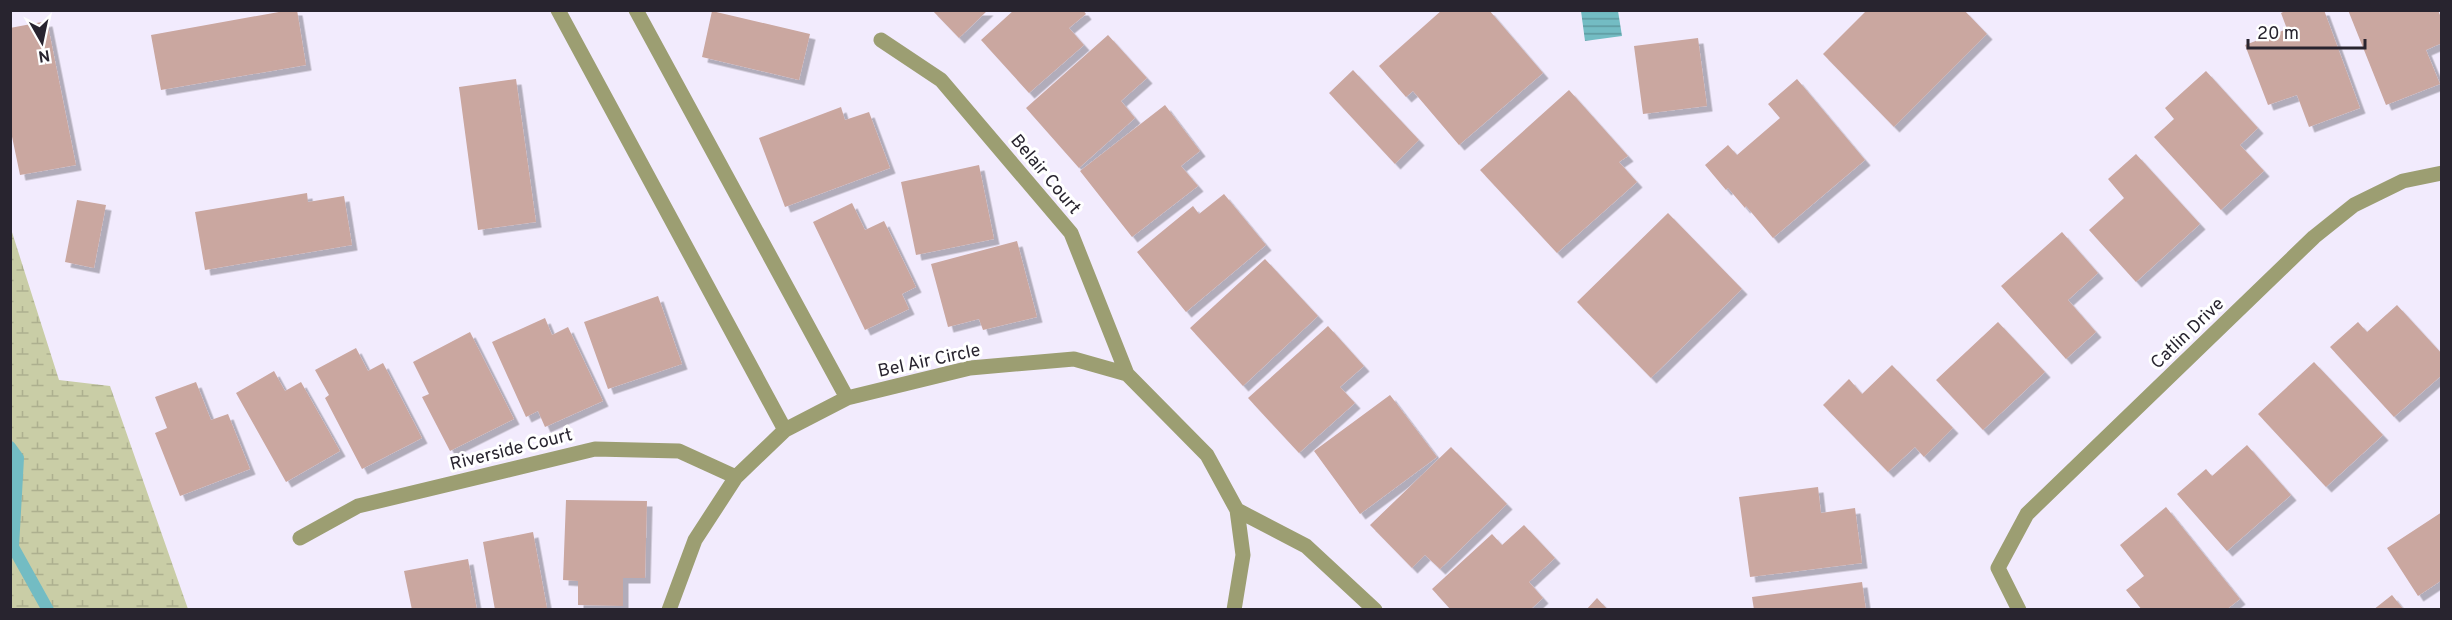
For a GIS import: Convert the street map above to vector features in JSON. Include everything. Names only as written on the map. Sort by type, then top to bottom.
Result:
[{"type":"street","points":[[558,10],[784,430]]},
{"type":"street","points":[[636,10],[847,398]]},
{"type":"street","name":"Belair Court","points":[[881,40],[941,80],[1071,233],[1128,374]]},
{"type":"street","name":"Catlin Drive","points":[[2019,609],[1998,568],[2027,514],[2314,237],[2354,205],[2403,181],[2442,173]]},
{"type":"street","name":"Bel Air Circle","points":[[669,609],[695,540],[736,477],[784,430],[847,398],[970,368],[1074,359],[1128,374]]},
{"type":"street","points":[[1128,374],[1207,455],[1237,510],[1243,555],[1234,609]]},
{"type":"street","name":"Riverside Court","points":[[300,538],[358,506],[595,449],[679,451],[736,477]]},
{"type":"street","points":[[1237,510],[1306,546],[1375,609]]},
{"type":"green space","points":[[11,229],[59,380],[110,386],[188,609],[11,609]]},
{"type":"water","points":[[1581,11],[1618,11],[1622,36],[1585,41]]},
{"type":"building","points":[[297,10],[306,65],[161,90],[151,35]]},
{"type":"building","points":[[932,10],[988,10],[959,38]]},
{"type":"building","points":[[1014,10],[1083,10],[1086,14],[1069,28],[1084,45],[1029,93],[981,40]]},
{"type":"building","points":[[1442,10],[1489,10],[1543,73],[1459,145],[1413,91],[1406,97],[1379,66]]},
{"type":"building","points":[[1867,10],[1964,10],[1987,34],[1894,127],[1823,54]]},
{"type":"building","points":[[2287,10],[2324,10],[2360,108],[2309,127],[2297,95],[2268,105],[2245,45],[2287,29],[2281,13]]},
{"type":"building","points":[[2348,10],[2438,10],[2442,20],[2442,43],[2426,50],[2440,84],[2386,105]]},
{"type":"building","points":[[712,11],[810,34],[799,80],[702,57]]},
{"type":"building","points":[[47,21],[76,165],[20,175],[10,127],[10,28]]},
{"type":"building","points":[[1108,35],[1147,78],[1121,101],[1135,118],[1079,168],[1026,108]]},
{"type":"building","points":[[1698,38],[1707,106],[1643,114],[1634,46]]},
{"type":"building","points":[[1353,70],[1419,140],[1395,164],[1329,93]]},
{"type":"building","points":[[2206,71],[2258,128],[2240,145],[2264,171],[2221,210],[2154,137],[2174,119],[2165,108]]},
{"type":"building","points":[[516,79],[536,222],[478,230],[459,87]]},
{"type":"building","points":[[1797,79],[1865,160],[1773,238],[1746,206],[1745,208],[1728,188],[1726,190],[1705,165],[1728,145],[1737,155],[1780,118],[1768,104]]},
{"type":"building","points":[[1569,90],[1628,156],[1619,162],[1637,182],[1557,253],[1480,170]]},
{"type":"building","points":[[1165,105],[1200,151],[1181,166],[1198,186],[1132,237],[1080,171]]},
{"type":"building","points":[[841,107],[845,120],[869,112],[890,168],[785,207],[759,138]]},
{"type":"building","points":[[2136,154],[2200,224],[2136,282],[2089,230],[2124,198],[2108,179]]},
{"type":"building","points":[[979,165],[994,239],[916,255],[901,182]]},
{"type":"building","points":[[307,193],[308,202],[344,196],[352,245],[205,270],[195,212]]},
{"type":"building","points":[[1224,194],[1266,245],[1186,312],[1137,252],[1193,206],[1199,214]]},
{"type":"building","points":[[77,200],[106,205],[94,268],[65,262]]},
{"type":"building","points":[[852,203],[865,230],[884,221],[916,287],[902,294],[909,309],[865,330],[813,222]]},
{"type":"building","points":[[1668,213],[1742,289],[1651,378],[1577,302]]},
{"type":"building","points":[[2062,232],[2098,273],[2068,300],[2096,332],[2066,359],[2001,286]]},
{"type":"building","points":[[1017,241],[1037,317],[983,330],[979,319],[948,327],[931,264]]},
{"type":"building","points":[[1265,259],[1318,316],[1243,386],[1190,328]]},
{"type":"building","points":[[658,296],[682,364],[608,389],[584,322]]},
{"type":"building","points":[[2397,305],[2442,354],[2442,375],[2394,417],[2330,347],[2358,322],[2367,332]]},
{"type":"building","points":[[545,318],[552,335],[568,327],[603,401],[545,427],[538,411],[526,417],[492,342]]},
{"type":"building","points":[[1998,322],[2045,372],[1983,430],[1936,380]]},
{"type":"building","points":[[1328,326],[1364,366],[1340,387],[1355,403],[1299,453],[1248,398]]},
{"type":"building","points":[[470,332],[514,419],[450,451],[422,397],[429,394],[413,362]]},
{"type":"building","points":[[356,348],[368,371],[383,363],[422,438],[362,469],[325,398],[329,395],[315,370]]},
{"type":"building","points":[[2314,362],[2383,435],[2326,487],[2258,414]]},
{"type":"building","points":[[1892,365],[1953,428],[1924,457],[1915,447],[1888,472],[1823,405],[1849,379],[1862,394]]},
{"type":"building","points":[[274,371],[285,391],[301,382],[340,451],[286,482],[236,393]]},
{"type":"building","points":[[196,382],[211,420],[228,414],[250,469],[180,496],[155,433],[167,428],[155,397]]},
{"type":"building","points":[[1390,395],[1437,457],[1360,514],[1314,451]]},
{"type":"building","points":[[2247,445],[2291,495],[2227,551],[2177,494],[2206,469],[2212,476]]},
{"type":"building","points":[[1451,447],[1507,504],[1440,569],[1425,555],[1412,568],[1370,525]]},
{"type":"building","points":[[1818,487],[1821,513],[1855,508],[1862,563],[1750,577],[1739,497]]},
{"type":"building","points":[[566,500],[647,501],[645,578],[623,578],[623,606],[578,605],[578,581],[563,580]]},
{"type":"building","points":[[2166,507],[2240,599],[2226,610],[2142,610],[2126,590],[2144,576],[2120,545]]},
{"type":"building","points":[[2442,512],[2442,580],[2418,596],[2387,548]]},
{"type":"building","points":[[1524,525],[1555,558],[1529,582],[1543,598],[1530,610],[1451,610],[1432,589],[1492,534],[1502,545]]},
{"type":"building","points":[[533,532],[547,608],[495,610],[483,542]]},
{"type":"building","points":[[468,559],[477,610],[412,610],[404,571]]},
{"type":"building","points":[[1862,582],[1866,610],[1754,610],[1752,597]]},
{"type":"building","points":[[2392,595],[2404,610],[2373,610]]},
{"type":"building","points":[[1597,598],[1608,610],[1586,610]]},
{"type":"waterway","points":[[10,447],[18,458],[13,547],[48,610]]}]
